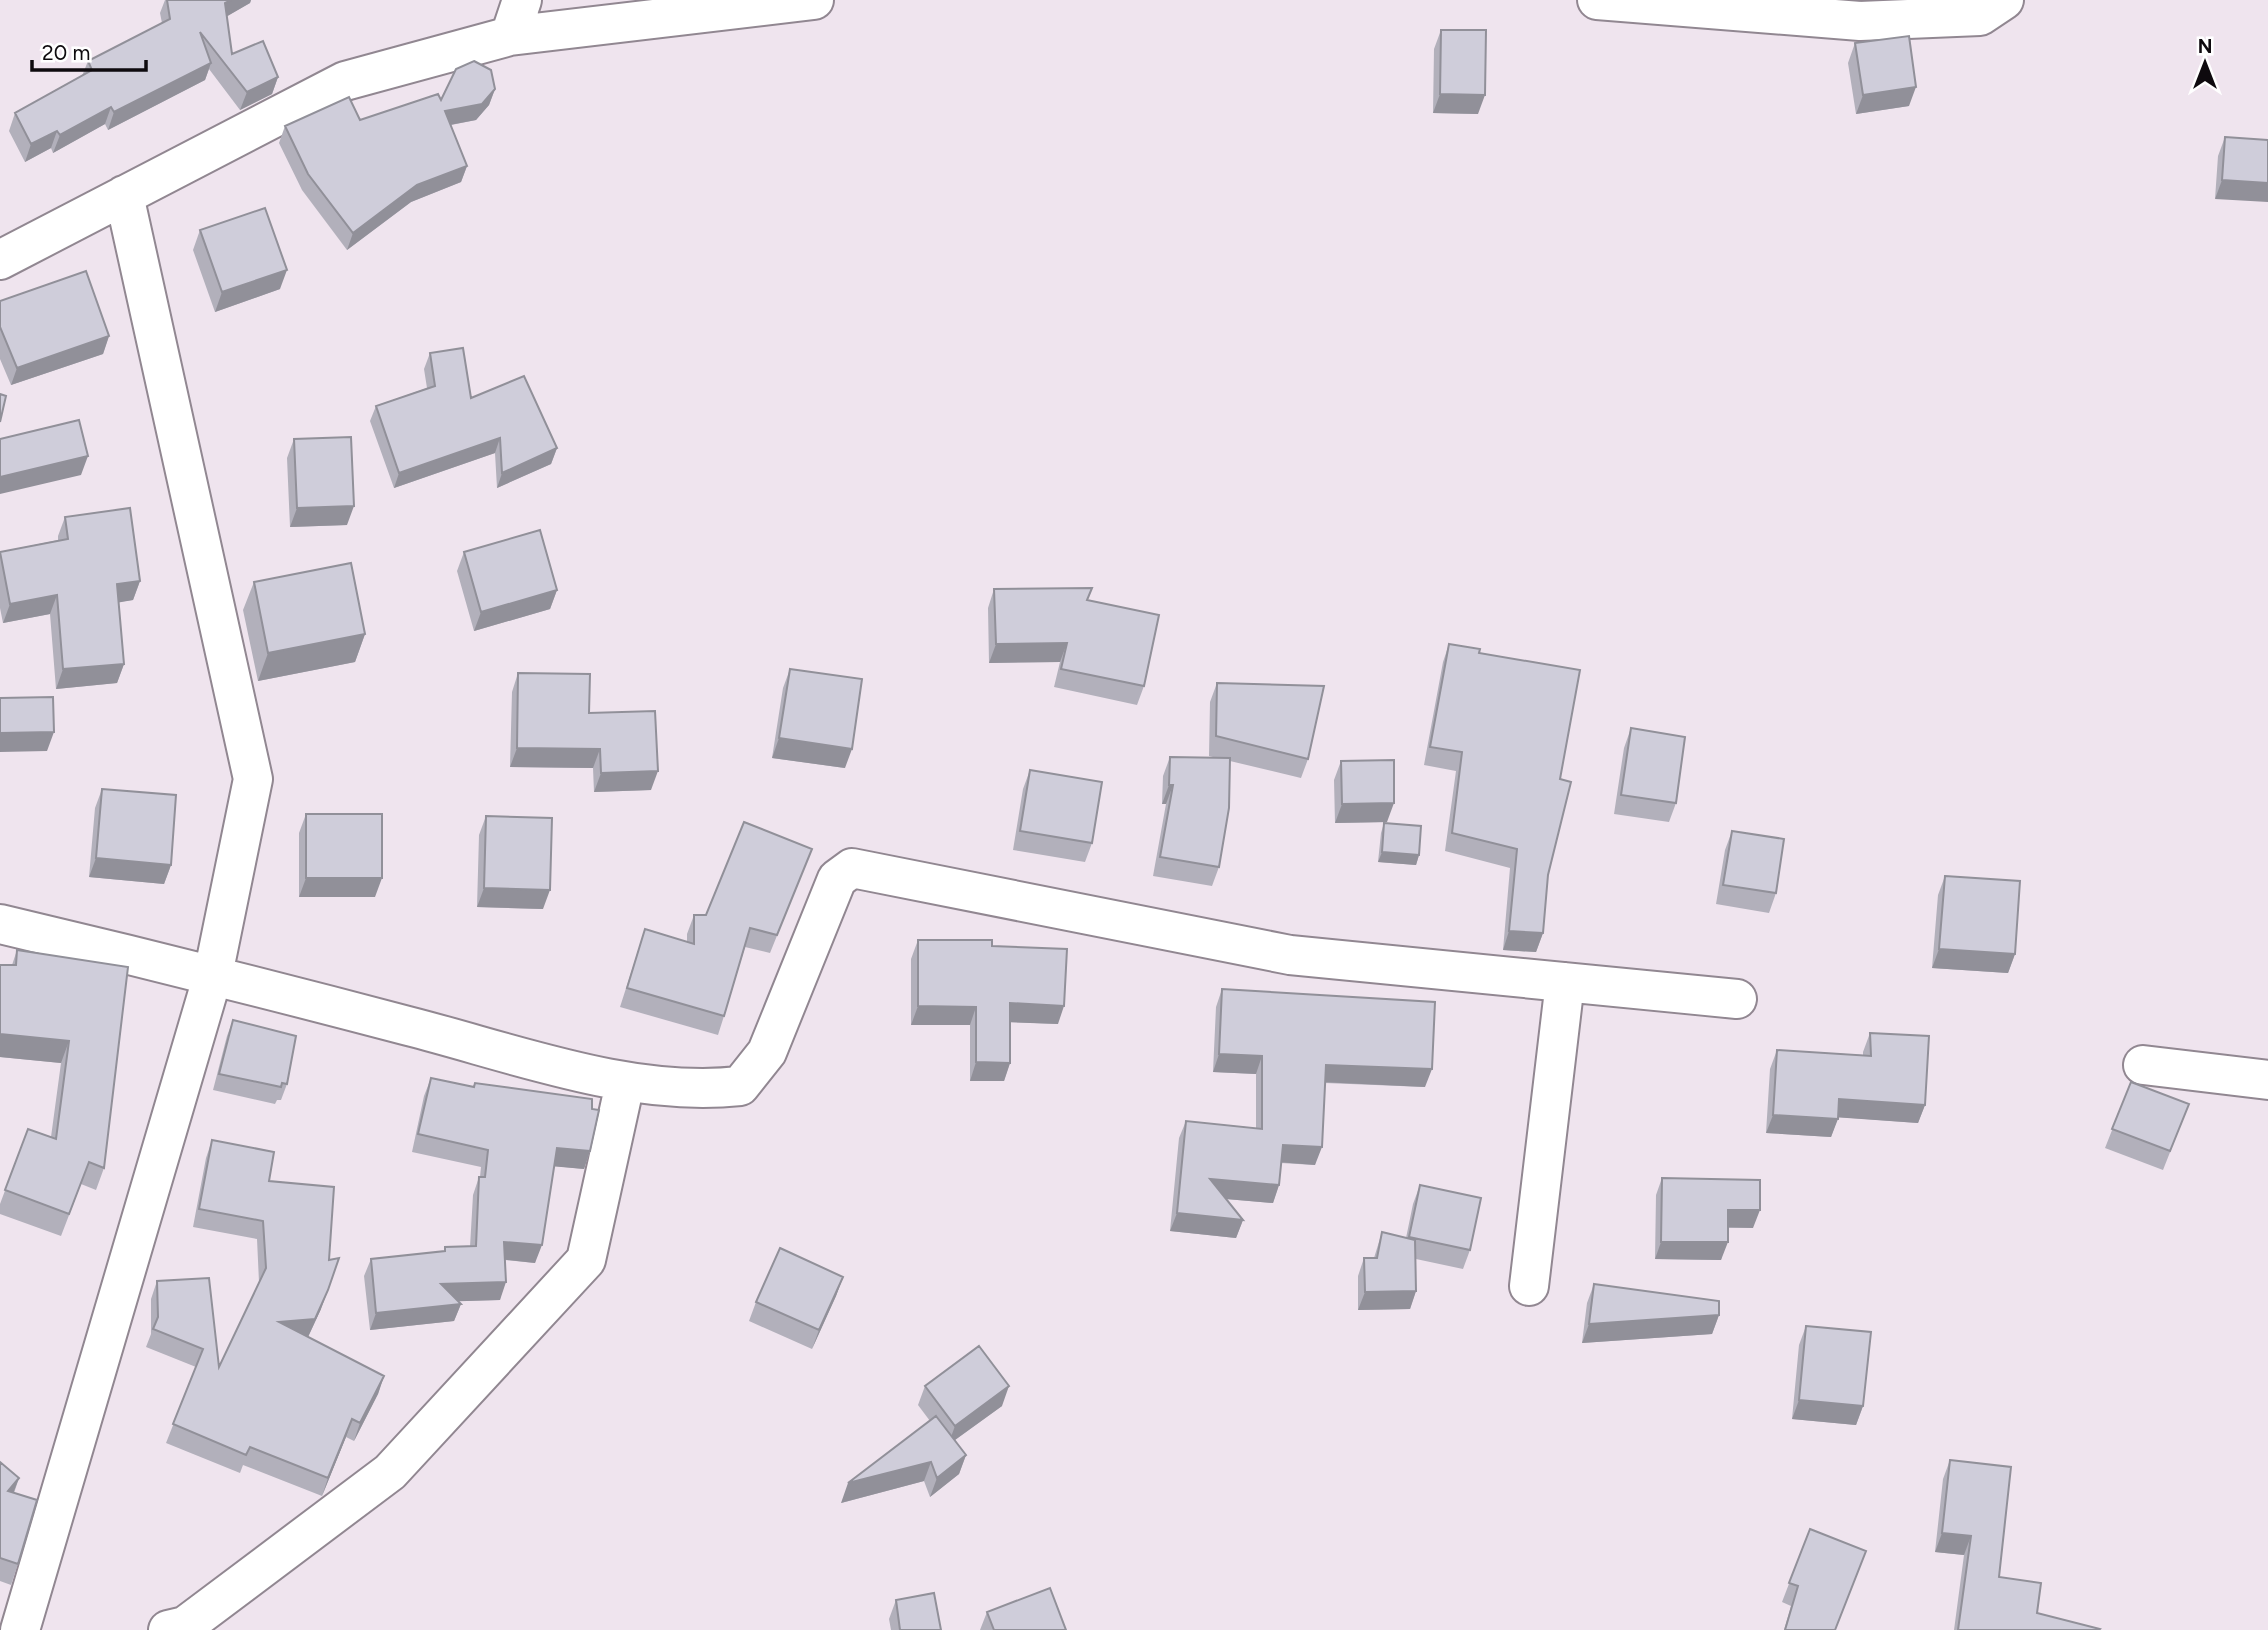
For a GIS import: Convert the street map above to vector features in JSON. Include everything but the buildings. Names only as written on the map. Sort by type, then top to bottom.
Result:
[{"type":"street","points":[[510,36],[522,0]]},
{"type":"street","points":[[0,260],[345,81],[510,36],[814,0]]},
{"type":"street","points":[[1597,0],[1860,20],[1980,16],[2004,0]]},
{"type":"street","points":[[20,1630],[213,975],[253,779],[124,195]]},
{"type":"street","points":[[0,924],[213,975],[625,1083],[702,1090],[740,1086],[766,1052],[836,879],[852,868],[1290,955],[1737,999]]},
{"type":"street","points":[[1529,1286],[1565,982]]},
{"type":"street","points":[[2143,1065],[2268,1080]]},
{"type":"street","points":[[168,1630],[185,1626],[390,1472],[586,1260],[625,1083]]}]
